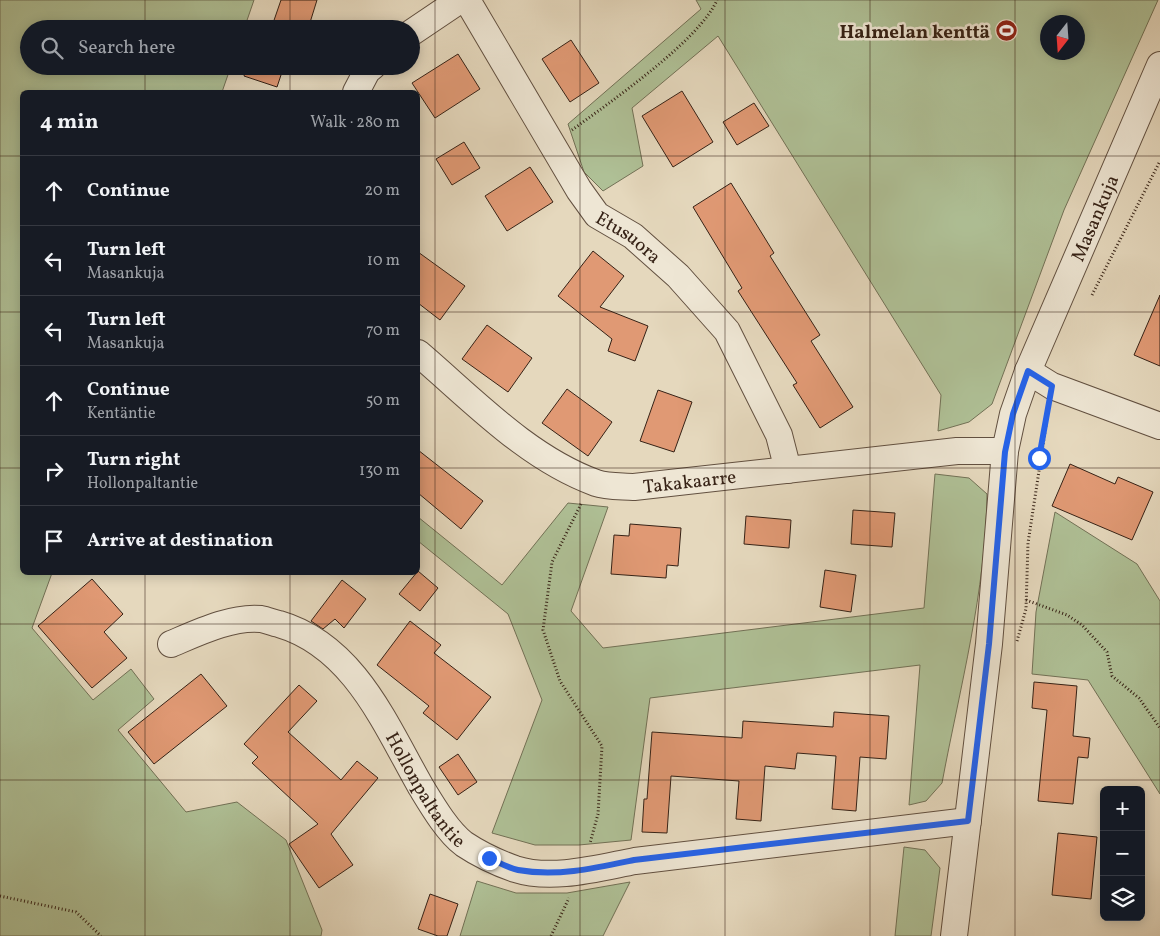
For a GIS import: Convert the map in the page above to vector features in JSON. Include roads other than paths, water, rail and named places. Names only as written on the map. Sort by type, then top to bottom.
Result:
[{"type":"street","points":[[420,27],[460,0]]},
{"type":"street","name":"Etusuora","points":[[467,0],[579,190],[597,215],[633,236],[670,269],[727,331],[779,435],[788,470]]},
{"type":"street","name":"Masankuja","points":[[954,936],[989,644],[1005,452],[1013,414],[1028,371],[1160,65]]},
{"type":"street","points":[[357,90],[365,75]]},
{"type":"street","name":"Takakaarre","points":[[420,355],[523,442],[568,472],[598,484],[634,487],[957,451],[1005,452]]},
{"type":"street","points":[[1028,371],[1052,386],[1160,426]]},
{"type":"street","name":"Hollonpaltantie","points":[[171,644],[222,624],[261,619],[294,629],[316,639],[338,656],[360,682],[435,810],[463,843],[489,858],[516,869],[546,873],[582,871],[634,860],[968,821]]},
{"type":"place","name":"Halmelan kenttä","points":[[1006,31]]}]
